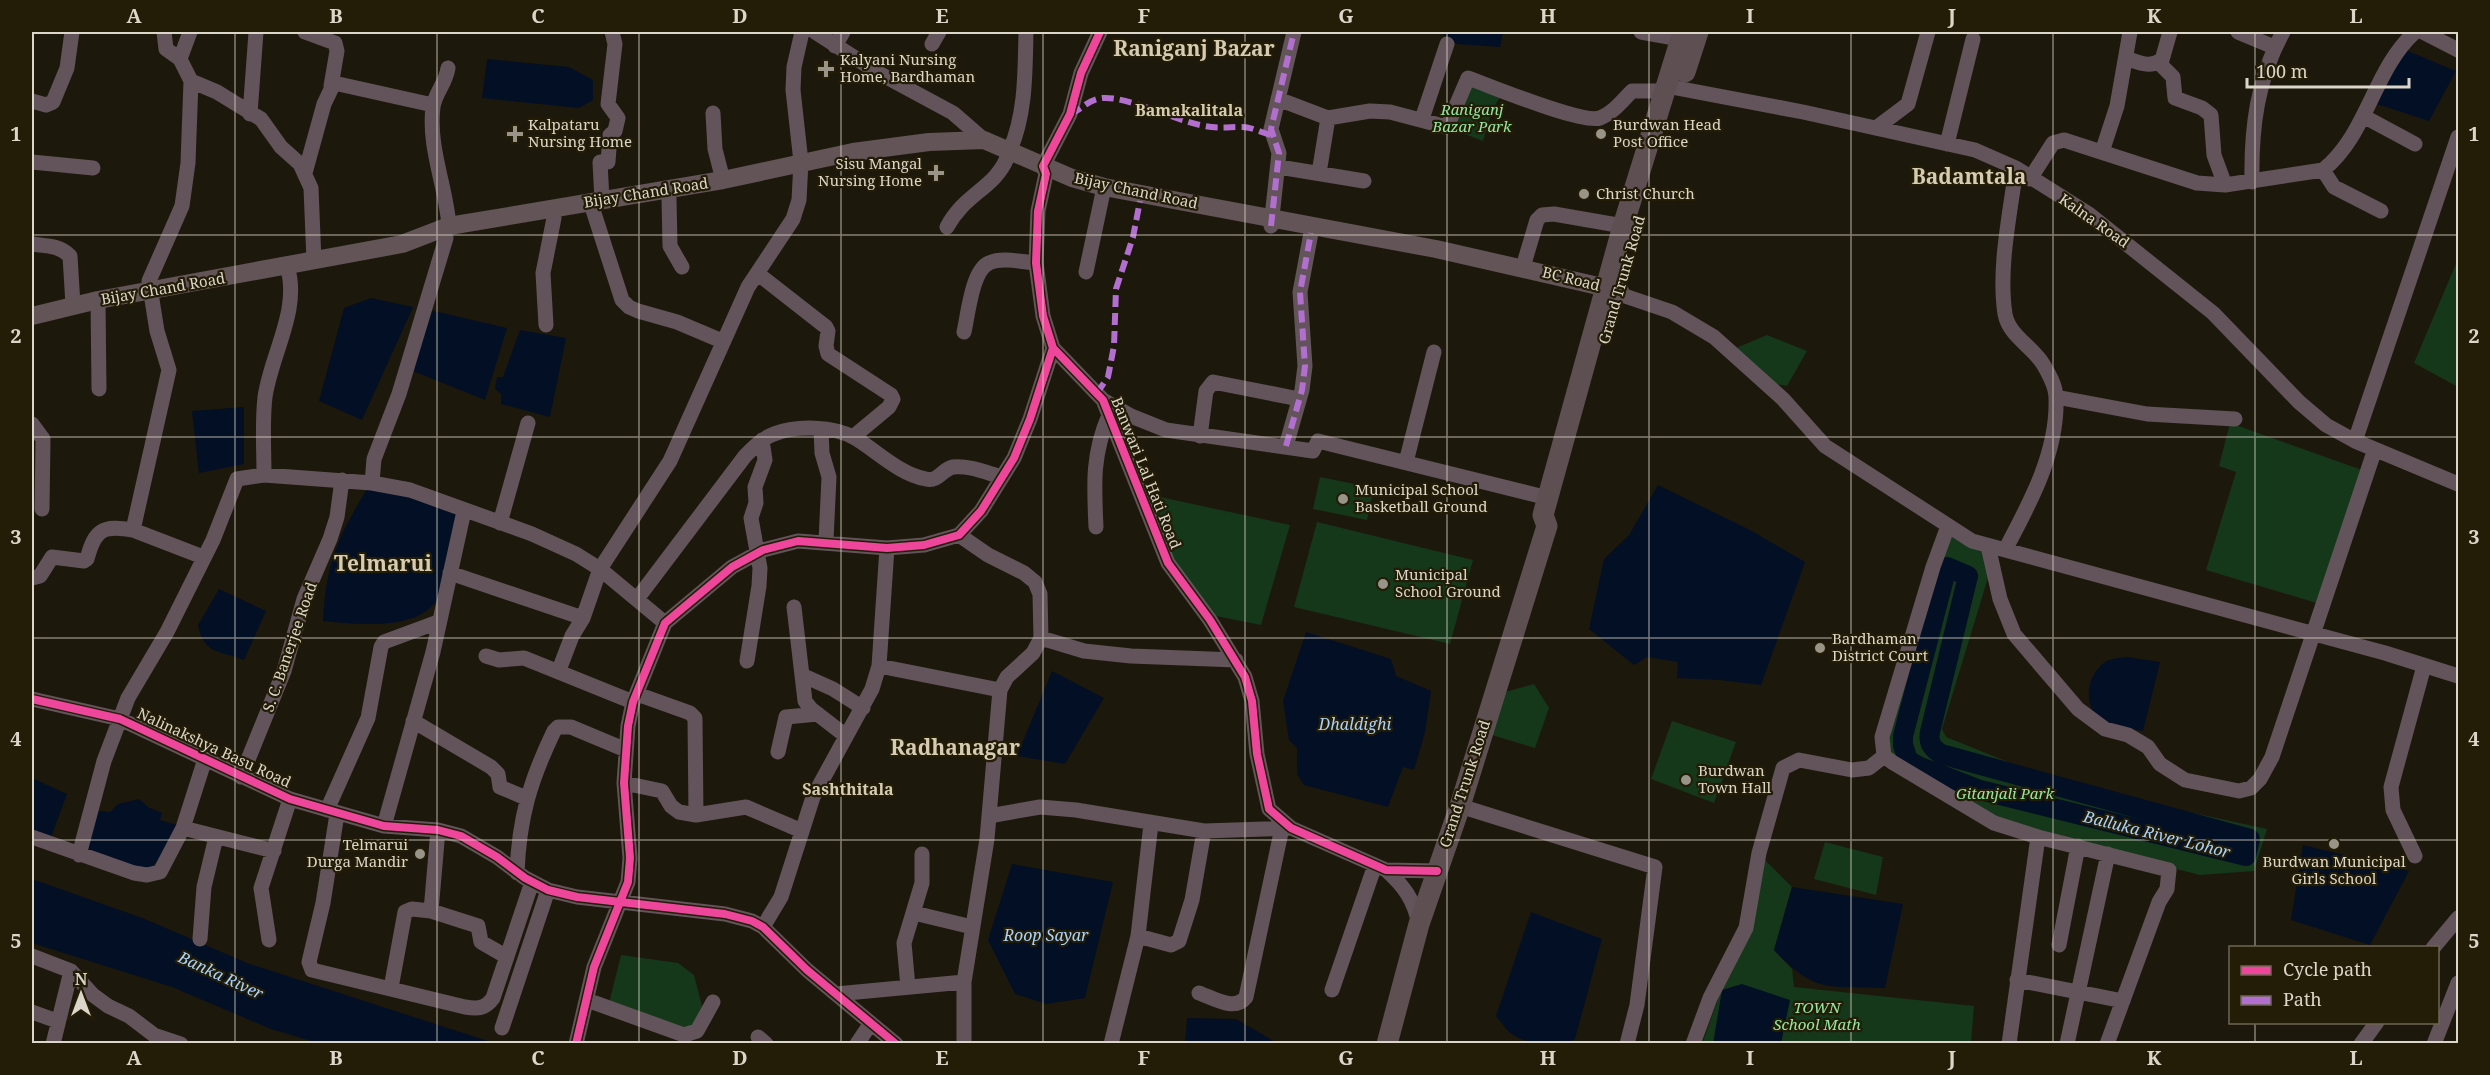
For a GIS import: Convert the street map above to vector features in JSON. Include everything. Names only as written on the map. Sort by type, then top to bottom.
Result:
[{"type":"highway","name":"Grand Trunk Road","points":[[1546,526],[1557,519],[1613,293],[1687,34]]},
{"type":"highway","name":"Grand Trunk Road","points":[[1387,1044],[1419,924],[1460,806],[1546,526],[1543,515],[1613,293],[1623,226],[1670,89]]},
{"type":"main road","name":"Bijay Chand Road","points":[[447,232],[554,218],[598,205],[669,198],[801,167],[853,152],[929,142],[984,140],[1045,170],[1103,192],[1271,222],[1311,233],[1523,271]]},
{"type":"main road","name":"Bijay Chand Road","points":[[32,316],[98,300],[402,244],[447,232],[801,167],[903,153],[962,148],[982,148],[1009,154]]},
{"type":"main road","name":"Bijay Chand Road","points":[[1045,170],[1104,187],[1523,271]]},
{"type":"main road","name":"BC Road","points":[[1523,271],[1613,293]]},
{"type":"street","points":[[32,101],[46,105],[53,102],[71,48],[72,32]]},
{"type":"street","points":[[133,530],[169,370],[157,332],[149,281],[182,207],[187,184],[191,81],[180,59],[166,49],[165,32]]},
{"type":"street","points":[[180,59],[190,32]]},
{"type":"street","points":[[250,114],[256,32]]},
{"type":"street","points":[[305,32],[331,40],[337,46],[331,86],[305,173]]},
{"type":"street","points":[[612,32],[615,44],[608,104],[618,118],[615,131],[610,135],[608,162],[600,162],[598,205],[622,300],[629,307],[677,322],[722,341]]},
{"type":"street","points":[[559,670],[572,636],[583,618],[600,568],[670,461],[722,341],[757,273],[793,219],[799,200],[801,167],[793,90],[794,68],[802,32]]},
{"type":"street","points":[[815,32],[835,46],[952,113],[984,140]]},
{"type":"street","points":[[835,46],[843,32]]},
{"type":"street","points":[[947,227],[964,201],[1000,174],[1009,154],[1017,134],[1023,100],[1026,32]]},
{"type":"street","name":"Banwari Lal Hati Road","points":[[1100,32],[1081,73],[1070,114],[1045,170],[1038,211],[1036,263],[1043,316],[1053,348],[1103,400],[1168,563],[1223,639],[1245,677],[1252,701],[1264,797],[1269,809],[1286,828],[1381,868],[1437,871]]},
{"type":"street","points":[[1271,222],[1279,167],[1278,146],[1271,129],[1294,32]]},
{"type":"street","points":[[1641,32],[1687,34]]},
{"type":"street","points":[[1876,128],[1908,104],[1928,32]]},
{"type":"street","points":[[2102,152],[2117,106],[2130,32]]},
{"type":"street","points":[[2126,58],[2146,65],[2158,62],[2166,50],[2170,32]]},
{"type":"street","points":[[2238,32],[2274,47]]},
{"type":"street","points":[[2252,182],[2254,123],[2260,88],[2274,47],[2283,32]]},
{"type":"street","points":[[2030,179],[2053,142],[2064,140],[2187,180],[2225,184],[2252,182],[2323,170],[2335,161],[2352,138],[2393,56],[2415,32]]},
{"type":"street","points":[[2423,32],[2458,50]]},
{"type":"street","points":[[1947,144],[1973,39]]},
{"type":"street","points":[[1278,99],[1328,118],[1370,111],[1400,113],[1422,119],[1447,44]]},
{"type":"street","points":[[2158,62],[2173,77],[2175,98],[2202,108],[2211,114],[2214,155],[2225,184]]},
{"type":"street","points":[[372,483],[374,459],[399,394],[447,232],[444,184],[434,149],[433,105],[444,86],[448,68]]},
{"type":"street","name":"Kalna Road","points":[[1422,119],[1448,127],[1468,78],[1524,99],[1592,119],[1612,111],[1632,91],[1670,89],[1876,128],[1975,150],[2016,168],[2030,179],[2089,214],[2213,313],[2299,402],[2326,424],[2355,441],[2458,484]]},
{"type":"street","points":[[191,81],[217,92],[261,119],[305,173],[311,188],[313,204],[311,237],[314,261]]},
{"type":"street","points":[[331,86],[338,83],[433,105]]},
{"type":"street","points":[[713,113],[717,162],[723,180]]},
{"type":"street","points":[[2363,116],[2415,144]]},
{"type":"street","points":[[1319,173],[1328,118]]},
{"type":"street","points":[[2355,441],[2453,169],[2458,137]]},
{"type":"street","points":[[32,162],[93,168]]},
{"type":"street","points":[[1279,167],[1364,181]]},
{"type":"street","points":[[2006,548],[2033,498],[2045,466],[2056,397],[2051,378],[2041,360],[2008,327],[2005,313],[2005,257],[2016,168]]},
{"type":"street","points":[[2323,170],[2334,188],[2381,211]]},
{"type":"street","points":[[1086,272],[1103,192]]},
{"type":"street","points":[[669,198],[670,246],[681,267]]},
{"type":"street","points":[[1523,271],[1537,220],[1542,215],[1554,214],[1623,226]]},
{"type":"street","points":[[546,325],[543,273],[554,218]]},
{"type":"street","points":[[1286,446],[1305,366],[1300,292],[1311,233]]},
{"type":"street","points":[[32,244],[63,249],[70,256],[73,305]]},
{"type":"street","points":[[964,332],[976,279],[981,269],[988,263],[999,260],[1036,263]]},
{"type":"street","points":[[264,475],[266,396],[290,302],[292,281],[287,266]]},
{"type":"street","points":[[757,273],[826,327],[828,354],[891,395],[892,403],[889,407],[853,437]]},
{"type":"street","points":[[1613,293],[1672,312],[1714,337],[1783,399],[1825,446],[1972,541],[2006,548],[2313,633],[2458,676]]},
{"type":"street","points":[[98,300],[99,389]]},
{"type":"street","points":[[576,1044],[597,961],[628,882],[630,858],[624,783],[626,750],[635,698],[665,623],[732,567],[758,552],[798,542],[826,542],[887,548],[924,545],[959,535],[981,512],[1014,458],[1030,419],[1053,348]]},
{"type":"street","points":[[1406,462],[1434,352]]},
{"type":"street","points":[[1200,436],[1206,391],[1213,382],[1299,399]]},
{"type":"street","points":[[2056,397],[2147,414],[2235,419]]},
{"type":"street","points":[[1103,400],[1131,416],[1166,430],[1313,451],[1318,441],[1548,498]]},
{"type":"street","points":[[1096,527],[1094,476],[1096,451],[1109,415]]},
{"type":"street","points":[[500,523],[528,423]]},
{"type":"street","points":[[32,424],[43,439],[42,509]]},
{"type":"street","points":[[637,599],[745,456],[762,440],[775,433],[821,429],[853,437],[881,458],[928,480],[937,479],[946,469],[959,467],[1002,477]]},
{"type":"street","points":[[821,429],[822,453],[829,477],[826,542]]},
{"type":"street","points":[[747,661],[759,586],[758,552],[751,518],[756,503],[755,487],[765,460],[762,440]]},
{"type":"street","points":[[1988,546],[2000,599],[2014,634],[2078,709],[2105,729],[2128,735],[2148,747],[2160,764],[2185,780],[2240,791],[2251,788],[2260,779],[2272,758],[2375,449]]},
{"type":"street","points":[[79,855],[104,761],[120,719],[139,677],[167,633],[203,556],[213,540],[237,479],[264,475],[372,483],[410,490],[543,539],[600,568],[665,623]]},
{"type":"street","name":"S. C. Banerjee Road","points":[[241,777],[284,671],[304,599],[330,539],[337,517],[342,480]]},
{"type":"street","points":[[384,826],[413,721],[464,511]]},
{"type":"street","points":[[32,578],[40,576],[52,557],[84,561],[87,559],[92,539],[111,526],[133,530],[203,556]]},
{"type":"street","points":[[1884,756],[1882,737],[1933,567],[1948,526]]},
{"type":"street","points":[[959,535],[1035,582],[1040,594],[1041,638],[1033,653],[1007,677],[1000,690],[989,816],[964,982],[964,1044]]},
{"type":"street","points":[[762,927],[781,897],[813,797],[863,708],[879,666],[887,548]]},
{"type":"street","points":[[450,573],[583,618]]},
{"type":"street","points":[[794,607],[804,676],[805,701],[846,736]]},
{"type":"street","points":[[438,622],[384,642],[381,647],[368,718],[332,812],[323,903],[309,968],[465,1007],[477,1009],[487,1006],[493,998],[532,882]]},
{"type":"street","points":[[1041,638],[1084,651],[1131,656],[1236,660]]},
{"type":"street","points":[[1215,658],[1222,648],[1223,639]]},
{"type":"street","points":[[486,656],[499,660],[524,658],[635,698],[690,713],[695,718],[696,815]]},
{"type":"street","points":[[879,666],[1000,690]]},
{"type":"street","points":[[2415,856],[2390,800],[2393,780],[2424,666]]},
{"type":"street","points":[[804,676],[833,688],[863,708]]},
{"type":"street","name":"Nalinakshya Basu Road","points":[[32,699],[83,708],[120,719],[290,799],[384,826],[438,830],[461,836],[480,846],[517,873],[548,890],[620,903],[725,914],[752,921],[762,927],[896,1044]]},
{"type":"street","points":[[778,752],[786,717],[818,714]]},
{"type":"street","points":[[413,721],[491,767],[498,774],[500,787],[526,798]]},
{"type":"street","points":[[517,873],[520,831],[526,798],[534,772],[558,727],[571,727],[626,750]]},
{"type":"street","points":[[1884,756],[1994,822],[2038,837],[2169,870],[2167,889],[2159,902],[2107,1044]]},
{"type":"street","points":[[1694,1044],[1710,998],[1746,928],[1759,852],[1783,768],[1799,760],[1852,770],[1869,768],[1884,756]]},
{"type":"street","points":[[32,837],[134,873],[147,875],[160,872],[183,828],[205,759]]},
{"type":"street","points":[[624,783],[662,791],[671,806],[679,812],[696,815],[746,807],[801,831]]},
{"type":"street","points":[[269,940],[261,888],[290,799]]},
{"type":"street","points":[[1460,806],[1655,867],[1637,1005],[1627,1044]]},
{"type":"street","points":[[989,816],[1040,807],[1076,810],[1204,831],[1286,828],[1246,997],[1242,1002],[1235,1004],[1199,993]]},
{"type":"street","points":[[1111,1044],[1138,936],[1151,824]]},
{"type":"street","points":[[183,828],[274,851]]},
{"type":"street","points":[[430,911],[438,830]]},
{"type":"street","points":[[1138,936],[1172,945],[1179,941],[1192,900],[1204,831]]},
{"type":"street","points":[[200,939],[204,887],[216,837]]},
{"type":"street","points":[[2009,1044],[2038,837]]},
{"type":"street","points":[[2059,945],[2078,846]]},
{"type":"street","points":[[908,987],[904,943],[922,883],[921,854]]},
{"type":"street","points":[[2067,1044],[2108,854]]},
{"type":"street","points":[[1332,990],[1381,868],[1401,884],[1413,900],[1419,924]]},
{"type":"street","points":[[502,1028],[548,890]]},
{"type":"street","points":[[391,988],[405,912],[412,909],[430,911],[478,926],[481,942],[507,957]]},
{"type":"street","points":[[914,913],[972,927]]},
{"type":"street","points":[[2435,946],[2458,918]]},
{"type":"street","points":[[32,956],[71,971],[108,1006],[129,1016],[154,1035],[181,1044]]},
{"type":"street","points":[[54,1044],[57,1021],[71,971]]},
{"type":"street","points":[[2017,980],[2123,1001]]},
{"type":"street","points":[[836,994],[964,982]]},
{"type":"street","points":[[2434,1044],[2458,983]]},
{"type":"street","points":[[587,1000],[684,1035],[697,1031],[713,1002]]},
{"type":"street","points":[[32,1012],[57,1021]]},
{"type":"street","points":[[857,1044],[871,1023]]},
{"type":"street","points":[[2361,1044],[2377,1024]]},
{"type":"green space","name":"Raniganj Bazar Park","points":[[1469,82],[1501,96],[1493,108],[1483,141],[1449,128]]},
{"type":"green space","points":[[2458,259],[2458,387],[2414,363]]},
{"type":"green space","points":[[1767,335],[1807,351],[1787,386],[1776,384],[1729,351]]},
{"type":"green space","points":[[2230,423],[2362,470],[2320,604],[2206,570],[2236,472],[2219,466]]},
{"type":"green space","name":"Municipal School Basketball Ground","points":[[1320,477],[1374,488],[1367,520],[1313,509]]},
{"type":"green space","points":[[1151,495],[1290,525],[1261,625],[1216,616],[1170,557]]},
{"type":"green space","name":"Municipal School Ground","points":[[1317,522],[1473,560],[1450,644],[1294,607]]},
{"type":"green space","name":"Gitanjali Park","points":[[1948,526],[1994,558],[1942,729],[1946,737],[2065,785],[2267,829],[2254,871],[2200,875],[1994,823],[1884,756]]},
{"type":"green space","points":[[1534,684],[1549,708],[1535,748],[1492,735],[1505,692]]},
{"type":"green space","points":[[1672,721],[1736,742],[1714,803],[1651,779]]},
{"type":"green space","points":[[1825,842],[1883,857],[1876,895],[1814,879]]},
{"type":"green space","name":"TOWN School Math","points":[[1759,854],[1792,887],[1774,950],[1792,969],[1794,987],[1974,1006],[1971,1043],[1702,1044],[1727,974]]},
{"type":"green space","points":[[621,955],[678,963],[694,975],[702,1006],[692,1028],[658,1026],[607,1011]]},
{"type":"water","points":[[1440,32],[1503,32],[1500,47],[1457,44]]},
{"type":"water","points":[[2403,49],[2456,71],[2429,121],[2377,104]]},
{"type":"water","points":[[487,59],[569,67],[593,80],[593,100],[579,108],[482,98]]},
{"type":"water","points":[[371,298],[413,307],[362,420],[319,401],[344,308]]},
{"type":"water","points":[[425,309],[507,328],[485,400],[408,369]]},
{"type":"water","points":[[520,330],[566,338],[550,417],[501,404],[501,394],[495,389],[497,377],[503,377]]},
{"type":"water","points":[[244,407],[244,464],[199,473],[192,411]]},
{"type":"water","points":[[1658,485],[1750,530],[1805,562],[1761,685],[1677,678],[1678,662],[1647,657],[1634,665],[1589,629],[1604,559],[1629,535]]},
{"type":"water","points":[[368,487],[414,498],[457,514],[437,600],[415,617],[384,624],[323,621],[327,582],[335,551]]},
{"type":"water","points":[[219,589],[266,611],[244,660],[209,647],[201,635],[198,625]]},
{"type":"water","name":"Dhaldighi","points":[[1306,632],[1391,659],[1396,676],[1431,691],[1425,732],[1414,770],[1403,767],[1388,807],[1304,785],[1297,774],[1297,748],[1289,740],[1283,701]]},
{"type":"water","points":[[2127,657],[2160,662],[2143,731],[2107,724],[2099,719],[2090,703],[2090,685],[2098,668],[2107,661]]},
{"type":"water","points":[[1052,671],[1104,698],[1065,764],[1017,756]]},
{"type":"water","points":[[32,778],[67,794],[50,840],[32,833]]},
{"type":"water","points":[[139,799],[148,807],[162,813],[160,820],[177,825],[160,858],[146,873],[96,859],[85,846],[99,811],[110,812],[118,804]]},
{"type":"water","points":[[2303,845],[2409,871],[2370,945],[2291,920]]},
{"type":"water","name":"Roop Sayar","points":[[1012,864],[1113,882],[1085,998],[1046,1004],[1015,994],[988,940]]},
{"type":"water","name":"Banka River","points":[[32,879],[145,919],[247,963],[494,1043],[318,1043],[271,1029],[172,987],[32,943]]},
{"type":"water","points":[[1792,887],[1903,904],[1885,988],[1836,987],[1812,981],[1788,964],[1774,950]]},
{"type":"water","points":[[1531,912],[1602,939],[1575,1039],[1569,1042],[1553,1045],[1519,1038],[1513,1035],[1496,1016]]},
{"type":"water","points":[[1742,984],[1790,1000],[1781,1043],[1713,1044],[1722,990]]},
{"type":"water","points":[[1187,1018],[1236,1019],[1277,1043],[1185,1043]]},
{"type":"waterway","name":"Balluka River Lohor","points":[[1947,567],[1968,576],[1930,732],[1930,742],[1935,750],[1941,754],[2250,839],[2246,856],[1980,790],[1908,760],[1903,745],[1903,736],[1947,567]]},
{"type":"marked path","points":[[1271,226],[1279,153],[1271,129],[1294,32]]},
{"type":"marked path","points":[[1070,114],[1092,101],[1112,98],[1200,125],[1246,127],[1273,136]]},
{"type":"marked path","points":[[1097,393],[1108,377],[1114,346],[1116,289],[1133,237],[1140,201]]},
{"type":"marked path","points":[[1286,446],[1302,390],[1305,366],[1300,292],[1311,233]]},
{"type":"cycle path","points":[[1100,32],[1081,73],[1070,114],[1043,166],[1046,174],[1038,211],[1036,263],[1043,316],[1053,348],[1103,400],[1168,563],[1210,620],[1245,677],[1252,701],[1257,754],[1269,809],[1291,828],[1386,870],[1437,871]]},
{"type":"cycle path","points":[[576,1044],[594,967],[628,882],[630,858],[624,783],[628,726],[633,702],[665,623],[732,567],[763,550],[798,541],[887,548],[924,545],[959,535],[981,511],[1014,458],[1030,419],[1053,348]]},
{"type":"cycle path","points":[[32,699],[120,719],[290,799],[384,826],[438,830],[461,836],[497,857],[525,878],[548,890],[577,897],[725,914],[752,921],[763,927],[807,970],[896,1044]]},
{"type":"place","name":"Kalyani Nursing Home, Bardhaman","points":[[826,69]]},
{"type":"place","name":"Kalpataru Nursing Home","points":[[515,134]]},
{"type":"place","name":"Burdwan Head Post Office","points":[[1601,134]]},
{"type":"place","name":"Sisu Mangal Nursing Home","points":[[936,173]]},
{"type":"place","name":"Christ Church","points":[[1584,194]]},
{"type":"place","name":"Municipal School Basketball Ground","points":[[1343,499]]},
{"type":"place","name":"Municipal School Ground","points":[[1383,584]]},
{"type":"place","name":"Bardhaman District Court","points":[[1820,648]]},
{"type":"place","name":"Burdwan Town Hall","points":[[1686,780]]},
{"type":"place","name":"Burdwan Municipal Girls School","points":[[2334,844]]},
{"type":"place","name":"Telmarui Durga Mandir","points":[[420,854]]},
{"type":"district","name":"Raniganj Bazar","points":[[1194,49]]},
{"type":"district","name":"Bamakalitala","points":[[1189,110]]},
{"type":"district","name":"Badamtala","points":[[1969,177]]},
{"type":"district","name":"Telmarui","points":[[383,564]]},
{"type":"district","name":"Radhanagar","points":[[955,748]]},
{"type":"district","name":"Sashthitala","points":[[848,789]]}]
